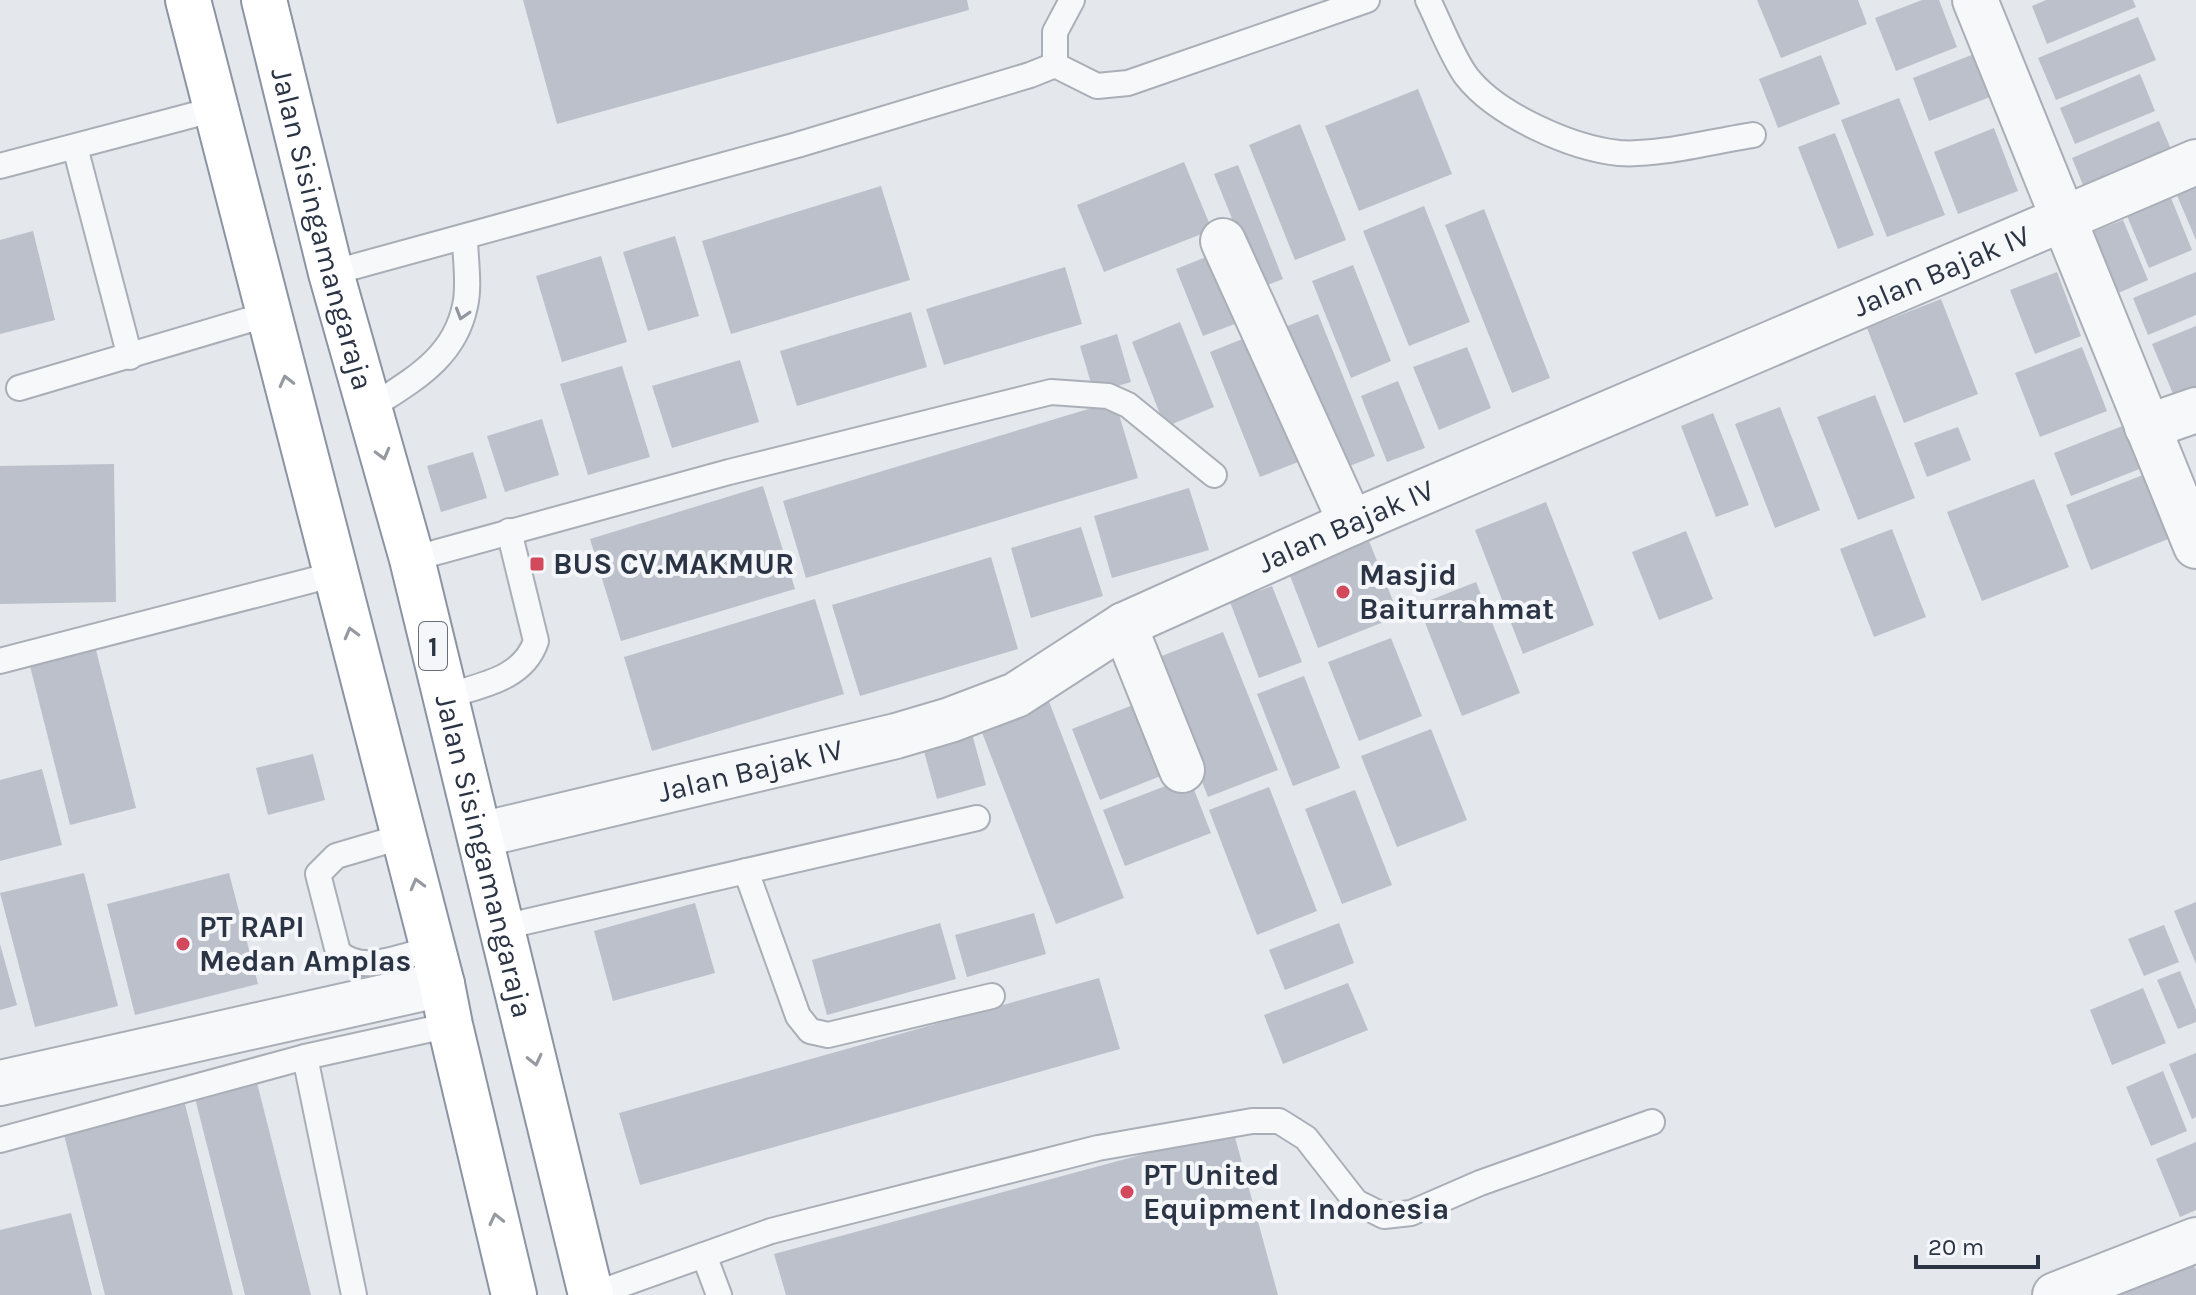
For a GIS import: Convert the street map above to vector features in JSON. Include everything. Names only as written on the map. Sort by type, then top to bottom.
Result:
[{"type":"highway","points":[[188,0],[442,985],[514,1295]]},
{"type":"highway","name":"Jalan Sisingamangaraja","points":[[264,0],[331,273],[412,559],[591,1295]]},
{"type":"street","points":[[1975,0],[2196,546]]},
{"type":"street","name":"Jalan Bajak IV","points":[[480,835],[896,736],[1016,695],[1124,625],[1351,523],[2196,162]]},
{"type":"street","points":[[1223,241],[1351,523]]},
{"type":"street","points":[[2147,427],[2196,410]]},
{"type":"street","points":[[1124,625],[1182,770]]},
{"type":"street","points":[[0,1083],[442,985]]},
{"type":"street","points":[[2055,1295],[2196,1240]]},
{"type":"lane","points":[[1055,65],[1055,32],[1072,0]]},
{"type":"lane","points":[[331,273],[797,145],[1055,65],[1097,86],[1128,83],[1367,0]]},
{"type":"lane","points":[[1428,0],[1467,77],[1501,107],[1540,130],[1619,153],[1646,152],[1753,135]]},
{"type":"lane","points":[[0,166],[216,109]]},
{"type":"lane","points":[[75,147],[130,357]]},
{"type":"lane","points":[[370,408],[420,374],[453,342],[466,304],[465,237]]},
{"type":"lane","points":[[19,388],[269,314]]},
{"type":"lane","points":[[412,559],[729,472],[1051,392],[1108,396],[1128,405],[1214,475]]},
{"type":"lane","points":[[444,697],[517,670],[530,658],[536,641],[509,531]]},
{"type":"lane","points":[[0,661],[336,574]]},
{"type":"lane","points":[[503,927],[977,818]]},
{"type":"lane","points":[[404,836],[336,856],[323,867],[318,874],[331,926],[338,952],[346,960],[442,985]]},
{"type":"lane","points":[[746,871],[798,1016],[810,1031],[828,1035],[992,996]]},
{"type":"lane","points":[[0,1140],[305,1057],[442,985]]},
{"type":"lane","points":[[305,1057],[354,1295]]},
{"type":"lane","points":[[591,1295],[771,1231],[1098,1148],[1252,1121],[1279,1121],[1306,1138],[1356,1202],[1384,1216],[1411,1213],[1480,1183],[1652,1122]]},
{"type":"lane","points":[[704,1255],[719,1295]]},
{"type":"building","points":[[523,0],[967,0],[969,10],[557,124]]},
{"type":"building","points":[[1757,0],[1858,0],[1867,24],[1781,58]]},
{"type":"building","points":[[1922,0],[1939,0],[1957,47],[1896,71],[1875,18]]},
{"type":"building","points":[[2046,0],[2133,0],[2136,7],[2047,44],[2032,6]]},
{"type":"building","points":[[2138,17],[2156,60],[2056,100],[2038,58]]},
{"type":"building","points":[[1979,52],[1995,95],[1929,121],[1913,78]]},
{"type":"building","points":[[1821,55],[1840,104],[1778,128],[1759,79]]},
{"type":"building","points":[[2140,74],[2155,111],[2075,144],[2060,108]]},
{"type":"building","points":[[1418,89],[1452,174],[1359,211],[1325,126]]},
{"type":"building","points":[[1899,98],[1945,215],[1887,237],[1841,120]]},
{"type":"building","points":[[2159,121],[2173,154],[2085,190],[2072,158]]},
{"type":"building","points":[[1300,124],[1346,240],[1295,260],[1249,145]]},
{"type":"building","points":[[1994,128],[2018,191],[1958,214],[1934,152]]},
{"type":"building","points":[[1835,133],[1874,235],[1838,249],[1798,147]]},
{"type":"building","points":[[1184,162],[1212,230],[1104,272],[1077,205]]},
{"type":"building","points":[[1238,165],[1283,279],[1260,288],[1214,174]]},
{"type":"building","points":[[2196,185],[2196,240],[2176,193]]},
{"type":"building","points":[[881,186],[910,280],[731,334],[702,241]]},
{"type":"building","points":[[2171,198],[2192,250],[2149,268],[2127,216]]},
{"type":"building","points":[[1424,206],[1470,322],[1409,346],[1363,231]]},
{"type":"building","points":[[1484,209],[1550,378],[1512,393],[1445,225]]},
{"type":"building","points":[[2123,220],[2148,280],[2116,294],[2090,233]]},
{"type":"building","points":[[33,231],[55,320],[0,334],[0,240]]},
{"type":"building","points":[[675,236],[699,316],[648,331],[623,252]]},
{"type":"building","points":[[1221,251],[1248,319],[1203,336],[1176,269]]},
{"type":"building","points":[[601,256],[627,342],[562,362],[536,276]]},
{"type":"building","points":[[1353,265],[1391,361],[1351,378],[1312,281]]},
{"type":"building","points":[[1065,267],[1082,324],[944,365],[926,309]]},
{"type":"building","points":[[2057,272],[2081,336],[2035,354],[2010,290]]},
{"type":"building","points":[[2196,272],[2196,315],[2148,335],[2133,298]]},
{"type":"building","points":[[1941,299],[1978,394],[1904,423],[1867,328]]},
{"type":"building","points":[[911,312],[927,367],[797,406],[780,351]]},
{"type":"building","points":[[1318,314],[1375,456],[1342,469],[1285,327]]},
{"type":"building","points":[[1180,322],[1214,407],[1165,427],[1132,342]]},
{"type":"building","points":[[2196,326],[2196,401],[2179,408],[2152,344]]},
{"type":"building","points":[[1117,334],[1131,382],[1094,393],[1080,346]]},
{"type":"building","points":[[1255,334],[1306,459],[1260,477],[1210,352]]},
{"type":"building","points":[[1467,347],[1491,408],[1439,430],[1413,367]]},
{"type":"building","points":[[2082,347],[2107,411],[2040,437],[2015,373]]},
{"type":"building","points":[[740,360],[759,422],[672,448],[652,386]]},
{"type":"building","points":[[622,366],[650,457],[588,475],[560,384]]},
{"type":"building","points":[[1398,381],[1425,448],[1387,462],[1361,396]]},
{"type":"building","points":[[1875,395],[1915,498],[1858,520],[1817,417]]},
{"type":"building","points":[[1115,401],[1138,478],[806,578],[783,501]]},
{"type":"building","points":[[1780,407],[1820,510],[1775,528],[1735,424]]},
{"type":"building","points":[[1713,413],[1749,505],[1716,517],[1681,426]]},
{"type":"building","points":[[542,419],[559,475],[505,492],[487,436]]},
{"type":"building","points":[[2130,423],[2147,466],[2071,496],[2054,453]]},
{"type":"building","points":[[1958,427],[1971,460],[1927,477],[1914,443]]},
{"type":"building","points":[[473,452],[487,498],[441,512],[427,466]]},
{"type":"building","points":[[114,464],[116,602],[0,604],[0,466]]},
{"type":"building","points":[[2143,475],[2168,539],[2091,570],[2066,505]]},
{"type":"building","points":[[2034,479],[2069,567],[1982,601],[1947,512]]},
{"type":"building","points":[[763,486],[795,589],[621,641],[590,539]]},
{"type":"building","points":[[1189,488],[1209,550],[1112,578],[1094,516]]},
{"type":"building","points":[[1546,502],[1594,625],[1523,654],[1475,530]]},
{"type":"building","points":[[1081,527],[1103,596],[1031,618],[1011,548]]},
{"type":"building","points":[[1892,529],[1926,617],[1874,637],[1840,549]]},
{"type":"building","points":[[1686,531],[1713,599],[1659,620],[1632,552]]},
{"type":"building","name":"Masjid Baiturrahmat","points":[[1367,536],[1399,616],[1318,648],[1287,568]]},
{"type":"building","points":[[991,557],[1018,649],[860,696],[832,605]]},
{"type":"building","points":[[1476,582],[1520,693],[1462,716],[1418,605]]},
{"type":"building","points":[[1272,586],[1302,662],[1259,678],[1230,602]]},
{"type":"building","points":[[815,599],[844,694],[652,751],[624,657]]},
{"type":"building","points":[[1223,632],[1278,770],[1208,797],[1154,659]]},
{"type":"building","points":[[1391,638],[1422,716],[1359,741],[1328,662]]},
{"type":"building","points":[[95,646],[136,808],[70,825],[29,662]]},
{"type":"building","points":[[1304,676],[1340,768],[1293,786],[1257,694]]},
{"type":"building","points":[[1045,691],[1124,898],[1056,924],[976,717]]},
{"type":"building","points":[[1148,699],[1176,770],[1100,800],[1072,729]]},
{"type":"building","points":[[1431,729],[1467,820],[1397,847],[1361,756]]},
{"type":"building","points":[[971,730],[986,785],[937,799],[922,744]]},
{"type":"building","points":[[313,754],[325,800],[268,815],[256,768]]},
{"type":"building","points":[[42,769],[62,845],[0,861],[0,780]]},
{"type":"building","points":[[1189,777],[1211,833],[1125,866],[1103,810]]},
{"type":"building","points":[[1269,787],[1317,911],[1257,935],[1209,810]]},
{"type":"building","points":[[1355,790],[1392,885],[1342,904],[1305,809]]},
{"type":"building","points":[[84,873],[118,1006],[35,1027],[0,893]]},
{"type":"building","name":"PT RAPI Medan Amplas","points":[[229,873],[258,984],[135,1015],[107,904]]},
{"type":"building","points":[[2196,902],[2196,964],[2174,911]]},
{"type":"building","points":[[695,903],[715,973],[613,1001],[594,931]]},
{"type":"building","points":[[1034,913],[1046,954],[967,977],[955,935]]},
{"type":"building","points":[[940,923],[956,979],[827,1015],[812,960]]},
{"type":"building","points":[[1339,923],[1354,963],[1285,990],[1269,950]]},
{"type":"building","points":[[2164,925],[2179,962],[2144,976],[2128,939]]},
{"type":"building","points":[[0,944],[17,1005],[0,1010]]},
{"type":"building","points":[[2180,971],[2196,1010],[2196,1022],[2178,1029],[2157,980]]},
{"type":"building","points":[[1099,978],[1120,1049],[640,1185],[619,1113]]},
{"type":"building","points":[[1348,983],[1368,1030],[1283,1064],[1264,1015]]},
{"type":"building","points":[[2143,988],[2166,1043],[2112,1065],[2090,1010]]},
{"type":"building","points":[[2196,1053],[2196,1117],[2192,1119],[2169,1064]]},
{"type":"building","points":[[2163,1071],[2187,1131],[2151,1146],[2126,1087]]},
{"type":"building","points":[[257,1083],[311,1295],[245,1295],[195,1098]]},
{"type":"building","points":[[184,1100],[233,1295],[105,1295],[63,1131]]},
{"type":"building","name":"PT United Equipment Indonesia","points":[[1233,1130],[1278,1295],[786,1295],[774,1254]]},
{"type":"building","points":[[2196,1142],[2196,1210],[2180,1217],[2156,1159]]},
{"type":"building","points":[[71,1213],[92,1295],[0,1295],[0,1230]]},
{"type":"building","points":[[2192,1259],[2196,1270],[2196,1295],[2106,1295]]},
{"type":"place","name":"BUS CV.MAKMUR","points":[[537,564]]},
{"type":"place","name":"Masjid Baiturrahmat","points":[[1343,592]]},
{"type":"place","name":"PT RAPI Medan Amplas","points":[[183,944]]},
{"type":"place","name":"PT United Equipment Indonesia","points":[[1127,1192]]}]
